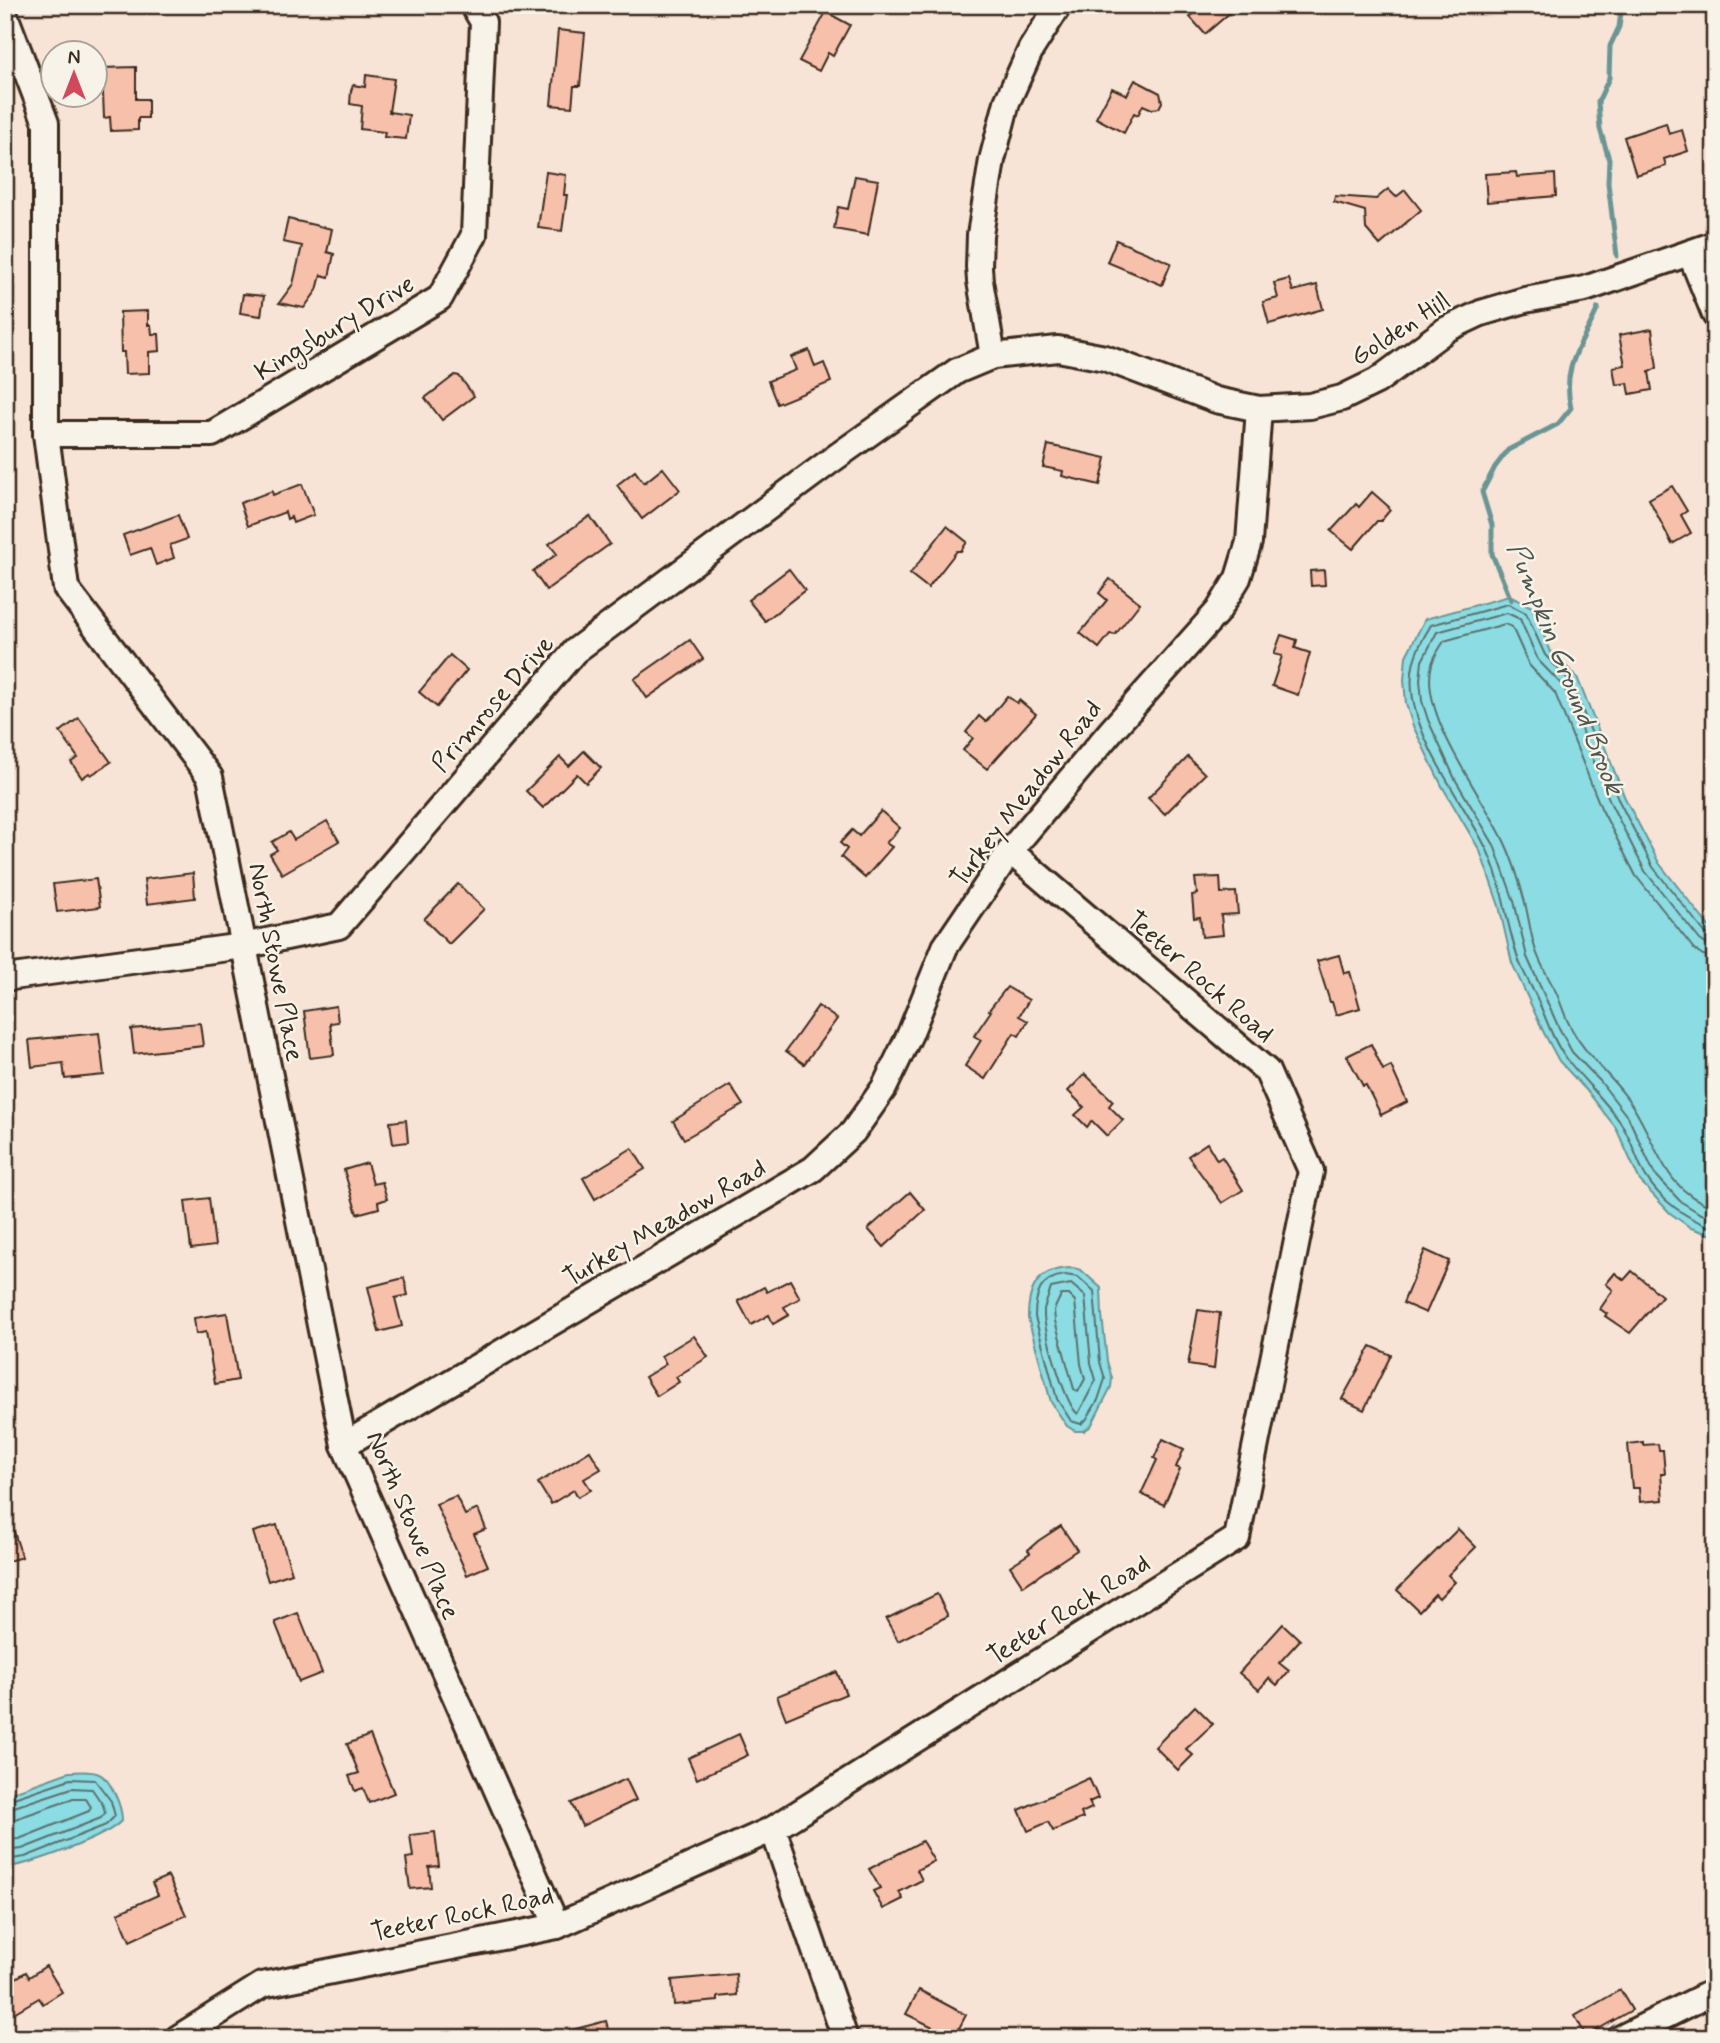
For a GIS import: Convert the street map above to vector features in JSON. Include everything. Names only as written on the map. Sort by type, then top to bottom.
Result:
[{"type":"street","name":"Kingsbury Drive","points":[[46,434],[212,434],[440,298],[474,236],[483,22],[473,5]]},
{"type":"street","points":[[993,356],[979,267],[980,235],[992,160],[1007,102],[1031,49],[1059,5]]},
{"type":"street","name":"North Stowe Place","points":[[5,15],[46,123],[46,434],[66,588],[210,777],[345,1444],[557,1926]]},
{"type":"street","name":"Golden Hill","points":[[993,356],[1058,349],[1105,358],[1216,400],[1259,409],[1310,406],[1342,398],[1377,381],[1447,329],[1481,313],[1525,300],[1585,289],[1715,244]]},
{"type":"street","points":[[1690,253],[1715,315]]},
{"type":"street","name":"Primrose Drive","points":[[5,978],[243,946],[339,926],[575,651],[830,461],[957,371],[993,356]]},
{"type":"street","name":"Turkey Meadow Road","points":[[345,1444],[813,1169],[853,1132],[884,1088],[910,1034],[945,947],[1010,852],[1111,731],[1218,611],[1238,578],[1249,542],[1259,409]]},
{"type":"street","name":"Teeter Rock Road","points":[[178,2038],[261,1985],[557,1926],[773,1829],[1237,1538],[1311,1171],[1267,1071],[1010,852]]},
{"type":"street","points":[[773,1829],[845,2038]]},
{"type":"street","points":[[1621,2038],[1715,1992]]},
{"type":"water","points":[[1509,596],[1532,607],[1551,652],[1577,677],[1625,798],[1659,863],[1715,934],[1715,1236],[1691,1228],[1670,1213],[1640,1181],[1616,1128],[1559,1061],[1512,963],[1499,906],[1480,851],[1442,786],[1413,726],[1406,704],[1406,656],[1425,619]]},
{"type":"water","points":[[1073,1268],[1081,1270],[1101,1288],[1107,1361],[1112,1378],[1111,1387],[1091,1426],[1084,1431],[1075,1431],[1067,1426],[1051,1402],[1028,1318],[1030,1297],[1038,1281],[1052,1271]]},
{"type":"water","points":[[69,1772],[92,1772],[108,1781],[115,1794],[122,1820],[114,1827],[67,1850],[5,1867],[5,1795]]},
{"type":"building","points":[[1203,5],[1239,5],[1205,34],[1190,17]]},
{"type":"building","points":[[826,12],[850,25],[833,56],[828,53],[819,71],[799,61]]},
{"type":"building","points":[[558,30],[585,33],[580,86],[574,86],[572,107],[551,105]]},
{"type":"building","points":[[136,67],[136,99],[148,99],[148,118],[138,118],[138,130],[111,131],[110,117],[104,118],[104,108],[108,108],[108,68]]},
{"type":"building","points":[[366,75],[394,79],[389,112],[409,115],[406,139],[384,137],[385,132],[360,129],[362,106],[350,104],[351,91],[353,85],[365,87]]},
{"type":"building","points":[[1135,80],[1160,93],[1162,102],[1159,108],[1152,109],[1143,105],[1138,115],[1134,113],[1124,133],[1096,118],[1112,88],[1127,95]]},
{"type":"building","points":[[1666,123],[1669,134],[1682,130],[1688,151],[1664,159],[1666,166],[1636,175],[1624,137]]},
{"type":"building","points":[[546,172],[566,175],[564,195],[567,195],[562,231],[538,228]]},
{"type":"building","points":[[1516,172],[1517,177],[1555,174],[1556,196],[1487,202],[1485,174]]},
{"type":"building","points":[[855,176],[878,180],[868,235],[834,229],[838,207],[848,209]]},
{"type":"building","points":[[1388,189],[1396,197],[1405,190],[1421,210],[1380,245],[1366,229],[1365,211],[1334,202],[1335,196],[1376,199]]},
{"type":"building","points":[[288,219],[332,229],[327,252],[334,254],[329,277],[321,275],[317,290],[304,308],[279,303],[293,284],[302,246],[283,242]]},
{"type":"building","points":[[1116,240],[1171,263],[1162,285],[1107,262]]},
{"type":"building","points":[[1289,279],[1293,291],[1317,285],[1323,309],[1269,324],[1263,302],[1278,298],[1274,283]]},
{"type":"building","points":[[243,294],[264,296],[261,316],[240,313]]},
{"type":"building","points":[[148,311],[148,325],[151,325],[152,334],[159,334],[160,351],[149,352],[149,373],[125,374],[124,352],[121,352],[120,312]]},
{"type":"building","points":[[1652,329],[1657,368],[1649,372],[1652,390],[1630,394],[1628,383],[1616,385],[1613,367],[1625,365],[1619,335]]},
{"type":"building","points":[[809,350],[815,367],[824,363],[831,382],[777,404],[768,381],[796,370],[791,357]]},
{"type":"building","points":[[455,375],[459,376],[474,396],[442,420],[425,398]]},
{"type":"building","points":[[1048,445],[1106,458],[1100,485],[1062,476],[1063,471],[1043,467]]},
{"type":"building","points":[[663,468],[680,490],[642,519],[617,485],[635,471],[644,483]]},
{"type":"building","points":[[302,484],[314,515],[293,523],[291,517],[287,519],[285,512],[248,526],[240,503]]},
{"type":"building","points":[[1672,486],[1687,511],[1681,515],[1691,533],[1672,544],[1649,499]]},
{"type":"building","points":[[1372,492],[1390,510],[1353,549],[1331,531],[1356,504],[1359,507]]},
{"type":"building","points":[[178,515],[187,539],[170,545],[174,558],[156,565],[150,548],[130,555],[123,535]]},
{"type":"building","points":[[590,516],[610,544],[546,590],[533,571],[557,554],[549,544]]},
{"type":"building","points":[[947,526],[967,542],[928,588],[910,574]]},
{"type":"building","points":[[789,569],[805,590],[765,621],[748,600]]},
{"type":"building","points":[[1324,570],[1325,585],[1311,586],[1310,571]]},
{"type":"building","points":[[1110,579],[1140,603],[1115,635],[1110,634],[1099,648],[1080,633],[1107,600],[1099,593]]},
{"type":"building","points":[[1281,635],[1297,640],[1295,648],[1310,653],[1298,695],[1272,686],[1282,656],[1274,654]]},
{"type":"building","points":[[690,640],[703,659],[647,698],[634,679]]},
{"type":"building","points":[[450,655],[467,670],[437,707],[419,692]]},
{"type":"building","points":[[1007,696],[1017,703],[1019,700],[1036,714],[987,769],[963,750],[973,738],[966,732],[979,716],[986,722]]},
{"type":"building","points":[[79,718],[111,762],[82,778],[71,762],[78,758],[60,732]]},
{"type":"building","points":[[584,751],[601,768],[586,783],[577,774],[543,808],[526,791],[560,757],[569,766]]},
{"type":"building","points":[[1188,757],[1205,774],[1165,814],[1148,798]]},
{"type":"building","points":[[881,811],[900,828],[886,843],[892,847],[865,878],[841,857],[847,849],[840,843],[852,830],[859,836]]},
{"type":"building","points":[[327,821],[339,841],[282,874],[270,854],[277,850],[272,842],[289,832],[294,840]]},
{"type":"building","points":[[193,873],[195,898],[147,904],[144,879]]},
{"type":"building","points":[[1220,877],[1221,893],[1236,892],[1238,914],[1221,915],[1223,935],[1202,937],[1200,917],[1194,918],[1192,895],[1197,894],[1195,878]]},
{"type":"building","points":[[96,879],[100,907],[57,912],[53,884]]},
{"type":"building","points":[[458,884],[484,909],[449,944],[424,919]]},
{"type":"building","points":[[1339,955],[1344,973],[1350,972],[1360,1008],[1336,1015],[1317,961]]},
{"type":"building","points":[[1007,987],[1029,1000],[1019,1016],[1028,1021],[1019,1036],[1014,1033],[985,1079],[965,1066],[981,1040],[974,1036]]},
{"type":"building","points":[[336,1006],[338,1022],[330,1023],[334,1055],[310,1058],[304,1011]]},
{"type":"building","points":[[818,1006],[837,1019],[804,1064],[786,1051]]},
{"type":"building","points":[[200,1023],[203,1046],[134,1054],[131,1029]]},
{"type":"building","points":[[99,1033],[104,1075],[65,1079],[63,1063],[32,1067],[29,1040]]},
{"type":"building","points":[[1371,1044],[1383,1070],[1391,1066],[1407,1102],[1381,1115],[1347,1056]]},
{"type":"building","points":[[1085,1074],[1113,1101],[1109,1106],[1123,1120],[1107,1136],[1092,1121],[1087,1127],[1075,1115],[1084,1107],[1068,1091]]},
{"type":"building","points":[[730,1085],[743,1105],[684,1139],[673,1121]]},
{"type":"building","points":[[406,1120],[408,1142],[393,1144],[390,1122]]},
{"type":"building","points":[[1207,1143],[1217,1160],[1222,1157],[1243,1190],[1222,1203],[1188,1156]]},
{"type":"building","points":[[632,1148],[645,1169],[595,1199],[583,1178]]},
{"type":"building","points":[[367,1163],[373,1184],[382,1182],[387,1199],[378,1202],[379,1208],[357,1214],[344,1170]]},
{"type":"building","points":[[910,1192],[925,1210],[884,1247],[868,1229]]},
{"type":"building","points":[[209,1198],[215,1246],[191,1249],[185,1201]]},
{"type":"building","points":[[1425,1250],[1449,1261],[1426,1313],[1403,1303]]},
{"type":"building","points":[[1632,1271],[1662,1296],[1630,1333],[1605,1316],[1607,1314],[1600,1309],[1613,1290],[1606,1284],[1615,1273],[1624,1280]]},
{"type":"building","points":[[404,1278],[408,1295],[395,1298],[402,1326],[379,1332],[368,1287]]},
{"type":"building","points":[[790,1280],[800,1298],[784,1307],[789,1315],[773,1324],[769,1315],[751,1325],[738,1301],[764,1287],[767,1292]]},
{"type":"building","points":[[1198,1310],[1220,1313],[1214,1369],[1188,1365]]},
{"type":"building","points":[[227,1313],[238,1380],[215,1384],[206,1332],[196,1334],[194,1318]]},
{"type":"building","points":[[694,1336],[708,1357],[676,1377],[679,1382],[657,1396],[645,1377],[666,1364],[661,1356]]},
{"type":"building","points":[[1371,1346],[1391,1355],[1364,1410],[1342,1399]]},
{"type":"building","points":[[1163,1439],[1184,1449],[1176,1467],[1180,1469],[1164,1505],[1141,1494],[1157,1460],[1154,1458]]},
{"type":"building","points":[[1643,1442],[1643,1445],[1658,1444],[1659,1450],[1663,1450],[1663,1500],[1640,1502],[1639,1488],[1632,1488],[1628,1444]]},
{"type":"building","points":[[590,1451],[601,1469],[584,1479],[591,1490],[578,1497],[574,1490],[551,1504],[538,1483]]},
{"type":"building","points":[[456,1496],[465,1515],[478,1509],[486,1529],[474,1534],[488,1566],[467,1575],[436,1504]]},
{"type":"building","points":[[8,1513],[22,1557],[5,1562],[5,1514]]},
{"type":"building","points":[[277,1525],[292,1573],[268,1581],[253,1532]]},
{"type":"building","points":[[1061,1526],[1077,1550],[1023,1586],[1010,1566],[1030,1553],[1028,1550],[1038,1541]]},
{"type":"building","points":[[1458,1529],[1476,1547],[1448,1575],[1455,1582],[1439,1598],[1435,1594],[1419,1611],[1397,1590]]},
{"type":"building","points":[[937,1594],[948,1616],[898,1641],[886,1619]]},
{"type":"building","points":[[298,1613],[322,1673],[299,1682],[275,1622]]},
{"type":"building","points":[[1283,1624],[1300,1640],[1279,1663],[1289,1671],[1277,1685],[1269,1678],[1259,1690],[1239,1673]]},
{"type":"building","points":[[837,1672],[846,1694],[786,1719],[777,1696]]},
{"type":"building","points":[[1195,1706],[1213,1724],[1186,1749],[1193,1755],[1178,1770],[1155,1747]]},
{"type":"building","points":[[739,1734],[748,1755],[697,1779],[688,1758]]},
{"type":"building","points":[[370,1735],[394,1793],[369,1803],[363,1788],[355,1791],[349,1776],[359,1773],[347,1744]]},
{"type":"building","points":[[1089,1778],[1098,1798],[1089,1802],[1092,1808],[1081,1813],[1083,1818],[1053,1831],[1048,1822],[1028,1831],[1019,1810]]},
{"type":"building","points":[[626,1779],[636,1800],[582,1826],[571,1803]]},
{"type":"building","points":[[435,1832],[439,1866],[429,1867],[431,1887],[410,1889],[406,1858],[413,1857],[410,1835]]},
{"type":"building","points":[[922,1841],[934,1861],[917,1870],[922,1880],[899,1892],[903,1899],[883,1909],[873,1891],[880,1888],[869,1869]]},
{"type":"building","points":[[168,1876],[186,1915],[130,1941],[118,1913],[158,1895],[152,1883]]},
{"type":"building","points":[[46,1966],[62,1992],[43,2004],[39,1998],[5,2018],[5,1985],[26,1972],[29,1977]]},
{"type":"building","points":[[736,1974],[737,1995],[718,1997],[718,2001],[674,2005],[672,1980]]},
{"type":"building","points":[[919,1990],[966,2015],[954,2038],[927,2038],[933,2027],[906,2014]]},
{"type":"building","points":[[1620,1990],[1632,2010],[1586,2036],[1575,2016]]},
{"type":"building","points":[[606,2021],[611,2038],[560,2038],[560,2033]]},
{"type":"waterway","name":"Pumpkin Ground Brook","points":[[1617,256],[1608,183],[1609,159],[1600,129],[1598,102],[1609,78],[1610,46],[1619,27],[1622,5]]},
{"type":"waterway","name":"Pumpkin Ground Brook","points":[[1511,600],[1492,554],[1492,525],[1482,492],[1495,467],[1508,450],[1558,424],[1571,408],[1571,368],[1598,308]]}]
